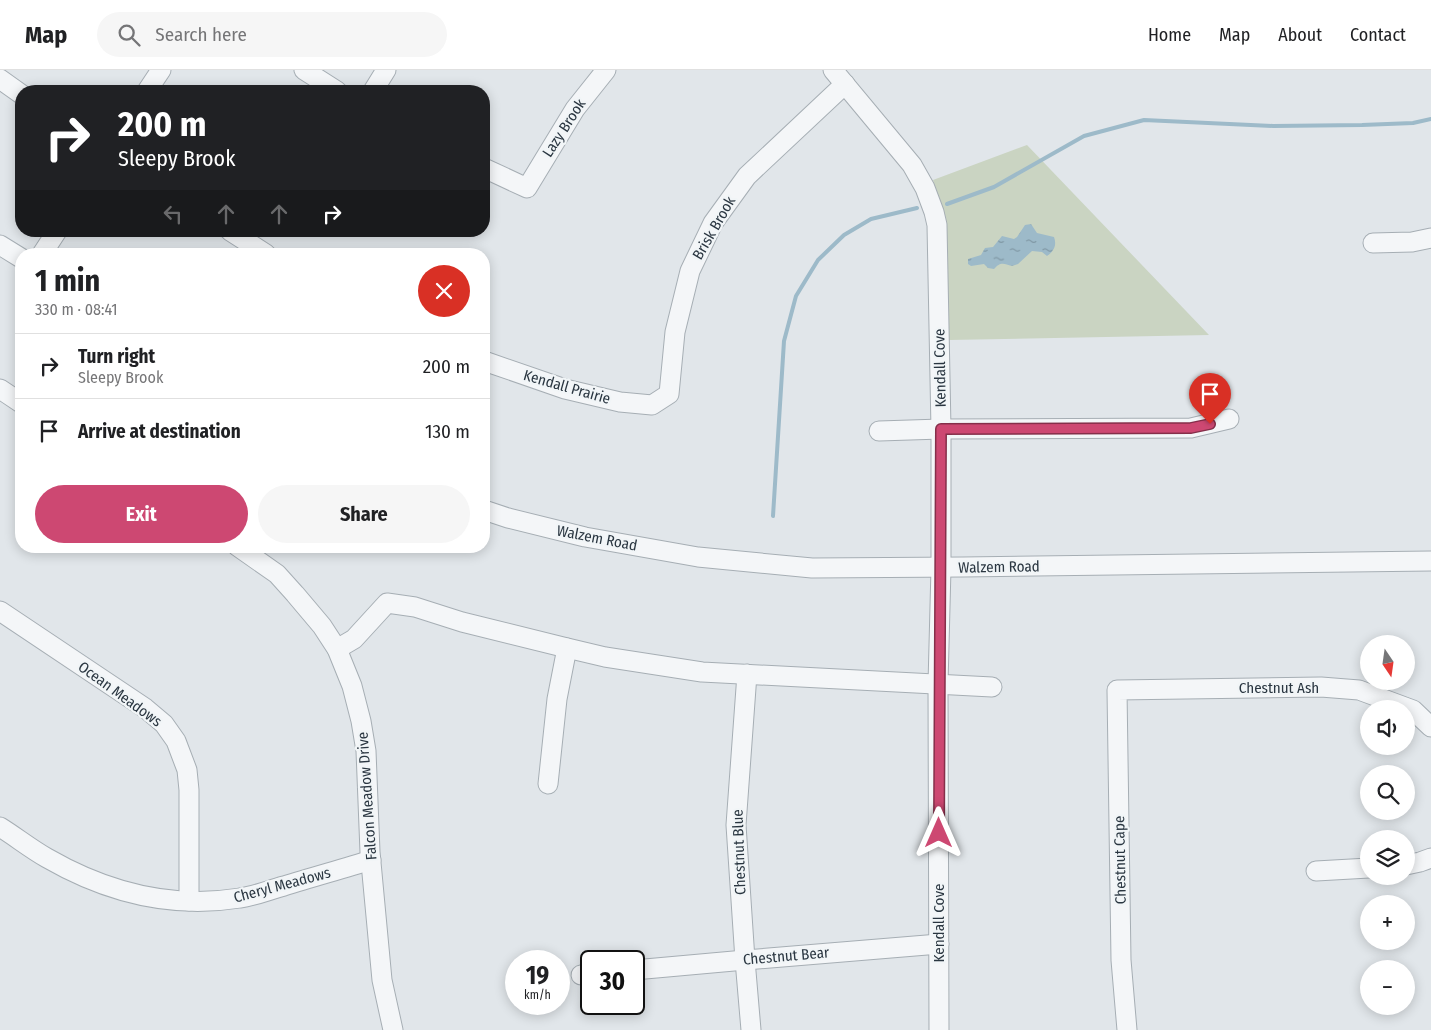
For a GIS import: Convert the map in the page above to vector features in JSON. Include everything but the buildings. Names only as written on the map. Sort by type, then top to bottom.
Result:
[{"type":"street","points":[[151,85],[161,70]]},
{"type":"street","points":[[304,70],[328,85]]},
{"type":"street","points":[[376,85],[386,70]]},
{"type":"street","name":"Lazy Brook","points":[[490,171],[527,188],[575,109],[606,70]]},
{"type":"street","name":"Brisk Brook","points":[[652,405],[669,394],[674,332],[690,271],[713,223],[747,176],[839,77]]},
{"type":"street","name":"Kendall Cove","points":[[839,77],[912,164],[925,188],[937,225],[939,245],[941,429],[941,568],[938,684],[939,1030]]},
{"type":"street","points":[[0,79],[15,90]]},
{"type":"street","points":[[46,248],[53,237]]},
{"type":"street","points":[[239,237],[257,248]]},
{"type":"street","points":[[1373,243],[1412,242],[1431,238]]},
{"type":"street","points":[[0,245],[15,254]]},
{"type":"street","name":"Kendall Prairie","points":[[490,362],[566,389],[620,402],[652,405]]},
{"type":"street","points":[[0,389],[15,399]]},
{"type":"street","points":[[879,431],[1191,428],[1229,419]]},
{"type":"street","name":"Walzem Road","points":[[490,512],[585,537],[698,557],[812,568],[1431,561]]},
{"type":"street","name":"Falcon Meadow Drive","points":[[247,553],[277,574],[322,626],[337,649],[352,686],[366,751],[371,860],[382,980],[394,1030]]},
{"type":"street","points":[[337,649],[354,639],[387,603],[415,607],[462,622],[606,657],[702,672],[992,687]]},
{"type":"street","name":"Ocean Meadows","points":[[0,611],[145,708],[164,724],[176,741],[187,770],[189,790],[190,901]]},
{"type":"street","points":[[548,784],[557,699],[567,648]]},
{"type":"street","name":"Chestnut Blue","points":[[747,674],[736,825],[751,1030]]},
{"type":"street","name":"Chestnut Ash","points":[[1117,690],[1321,687],[1359,690],[1413,710],[1431,727]]},
{"type":"street","name":"Chestnut Cape","points":[[1117,690],[1122,960],[1127,1030]]},
{"type":"street","name":"Cheryl Meadows","points":[[0,827],[47,858],[99,884],[149,898],[190,901],[242,898],[371,860]]},
{"type":"street","points":[[1415,863],[1431,858]]},
{"type":"street","points":[[1316,871],[1360,869]]},
{"type":"street","name":"Chestnut Bear","points":[[645,969],[939,944]]},
{"type":"green space","points":[[1027,145],[1209,335],[949,340],[941,206],[933,180]]},
{"type":"water","points":[[1031,224],[1037,233],[1054,237],[1054,248],[1047,256],[1042,252],[1032,251],[1018,264],[1012,266],[1001,264],[994,269],[988,268],[984,264],[971,266],[968,264],[968,259],[981,255],[985,248],[993,247],[1002,236],[1014,239],[1025,225]]},
{"type":"waterway","points":[[947,204],[994,187],[1084,136],[1144,120],[1273,126],[1413,123],[1431,119]]},
{"type":"waterway","points":[[773,516],[784,341],[796,296],[818,260],[844,235],[871,219],[917,208]]},
{"type":"route","points":[[939,833],[938,684],[941,568],[941,429],[1191,428],[1210,424]]}]
